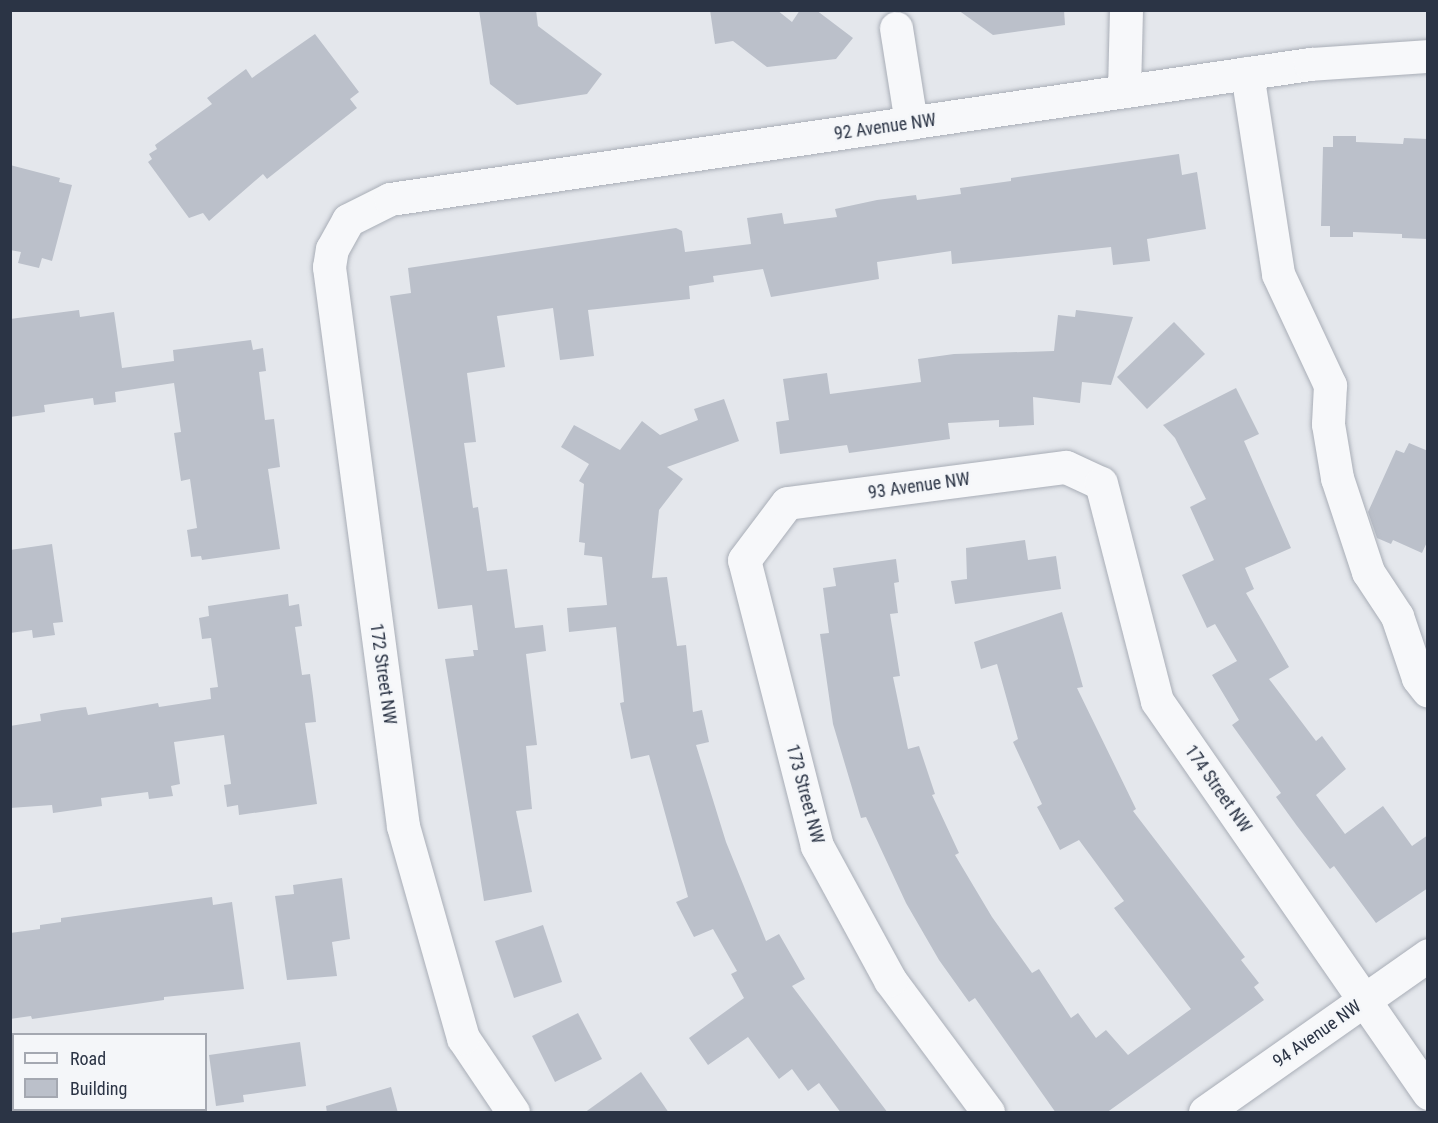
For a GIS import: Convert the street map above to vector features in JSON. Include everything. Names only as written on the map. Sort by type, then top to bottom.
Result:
[{"type":"street","points":[[1124,91],[1126,10]]},
{"type":"street","points":[[896,28],[911,123]]},
{"type":"street","name":"92 Avenue NW","points":[[348,220],[390,198],[1247,73],[1364,58],[1428,56]]},
{"type":"street","points":[[1247,73],[1278,274],[1330,385],[1328,424],[1337,478],[1368,572],[1397,616],[1418,678],[1428,691]]},
{"type":"street","name":"172 Street NW","points":[[348,220],[332,249],[329,267],[403,826],[464,1038],[513,1113]]},
{"type":"street","name":"93 Avenue NW","points":[[778,516],[787,503],[1066,467]]},
{"type":"street","name":"174 Street NW","points":[[1066,467],[1101,483],[1157,701],[1428,1093]]},
{"type":"street","name":"173 Street NW","points":[[778,516],[744,560],[817,846],[890,980],[988,1113]]},
{"type":"street","name":"94 Avenue NW","points":[[1205,1113],[1428,955]]},
{"type":"building","points":[[479,10],[536,10],[538,26],[602,74],[587,94],[517,105],[490,84]]},
{"type":"building","points":[[710,10],[777,10],[792,22],[800,10],[816,10],[853,38],[836,59],[767,67],[733,41],[715,44]]},
{"type":"building","points":[[958,10],[1064,10],[1065,25],[993,35]]},
{"type":"building","points":[[315,34],[359,92],[350,99],[357,108],[267,179],[263,174],[209,221],[203,213],[189,218],[148,162],[152,159],[149,154],[157,149],[155,145],[212,104],[207,98],[246,69],[252,78]]},
{"type":"building","points":[[1333,136],[1356,136],[1356,142],[1403,144],[1404,138],[1428,139],[1428,239],[1402,238],[1402,234],[1353,232],[1353,237],[1330,237],[1330,226],[1321,226],[1323,147],[1333,147]]},
{"type":"building","points":[[1179,154],[1182,175],[1197,172],[1206,229],[1147,239],[1150,261],[1113,265],[1111,247],[952,264],[951,251],[877,262],[879,279],[771,297],[763,269],[713,276],[714,282],[689,286],[690,299],[588,310],[594,356],[560,360],[553,308],[497,316],[505,367],[467,373],[476,442],[464,443],[473,508],[478,507],[487,571],[507,569],[515,628],[543,625],[546,651],[526,654],[537,745],[526,746],[532,809],[516,811],[532,892],[484,901],[445,659],[474,656],[473,650],[478,650],[472,605],[438,609],[390,296],[411,293],[408,268],[676,228],[682,231],[685,252],[751,244],[747,218],[782,213],[784,224],[837,217],[835,209],[877,200],[916,195],[917,200],[961,194],[960,188],[1011,181],[1011,178]]},
{"type":"building","points":[[10,165],[60,178],[59,182],[72,185],[52,261],[42,258],[39,268],[18,263],[21,252],[10,250]]},
{"type":"building","points":[[79,310],[80,317],[114,312],[122,368],[174,361],[173,350],[251,340],[253,350],[263,348],[266,371],[259,372],[265,420],[274,419],[280,467],[268,469],[280,549],[202,560],[201,556],[191,557],[187,530],[197,528],[190,479],[181,481],[174,433],[181,432],[174,383],[115,392],[116,402],[94,405],[93,398],[44,405],[45,412],[10,417],[10,319]]},
{"type":"building","points":[[1076,310],[1133,317],[1111,385],[1082,382],[1080,403],[1033,397],[1034,425],[999,427],[999,420],[948,423],[950,439],[849,453],[847,445],[780,454],[776,422],[789,420],[783,379],[827,373],[830,394],[921,382],[918,359],[954,354],[1054,351],[1058,315],[1075,317]]},
{"type":"building","points":[[1174,322],[1205,354],[1147,409],[1117,377]]},
{"type":"building","points":[[1236,388],[1259,434],[1244,441],[1291,548],[1245,568],[1254,589],[1246,593],[1289,667],[1269,679],[1316,741],[1322,736],[1346,769],[1316,795],[1345,834],[1383,806],[1412,846],[1428,835],[1428,888],[1376,923],[1334,866],[1330,869],[1297,826],[1276,797],[1281,793],[1232,725],[1239,720],[1212,675],[1237,661],[1215,624],[1207,628],[1182,575],[1214,560],[1190,507],[1206,499],[1175,438],[1163,425]]},
{"type":"building","points":[[724,399],[739,441],[667,467],[683,479],[659,510],[652,578],[667,577],[677,646],[686,645],[693,712],[702,710],[709,742],[696,745],[726,842],[766,941],[779,934],[805,979],[792,986],[888,1113],[841,1113],[819,1083],[808,1091],[792,1069],[779,1079],[748,1037],[708,1065],[689,1038],[744,998],[731,974],[737,971],[713,929],[694,937],[676,902],[688,897],[649,755],[631,759],[620,703],[624,702],[616,627],[569,632],[567,608],[607,605],[602,557],[584,555],[585,543],[579,542],[584,484],[579,481],[589,464],[561,447],[574,425],[620,450],[642,421],[660,435],[698,420],[694,409]]},
{"type":"building","points":[[1409,443],[1428,451],[1428,540],[1422,553],[1393,540],[1391,544],[1377,538],[1368,512],[1396,450],[1404,453]]},
{"type":"building","points":[[1025,540],[1028,560],[1056,556],[1061,589],[955,604],[951,581],[967,579],[966,548]]},
{"type":"building","points":[[52,544],[63,622],[53,623],[55,635],[33,638],[32,630],[10,633],[10,550]]},
{"type":"building","points":[[896,559],[899,582],[894,583],[898,613],[890,614],[900,676],[893,677],[908,749],[919,746],[935,794],[932,795],[959,853],[955,855],[992,917],[1032,973],[1039,969],[1071,1018],[1078,1013],[1096,1038],[1106,1030],[1128,1055],[1191,1009],[1114,908],[1124,901],[1079,840],[1060,850],[1037,807],[1042,804],[1013,742],[1018,739],[997,664],[981,669],[974,642],[1062,612],[1083,687],[1077,688],[1136,809],[1133,811],[1245,957],[1241,960],[1259,983],[1254,987],[1264,1000],[1106,1113],[1056,1113],[975,998],[969,1002],[939,960],[906,903],[866,817],[861,818],[833,724],[820,634],[829,633],[823,588],[836,586],[833,568]]},
{"type":"building","points":[[288,594],[289,606],[299,604],[302,626],[295,627],[302,675],[310,674],[316,722],[305,723],[317,804],[239,815],[238,805],[227,807],[224,785],[231,784],[224,735],[174,742],[180,784],[171,786],[173,796],[149,799],[148,792],[101,798],[102,806],[53,813],[52,805],[10,808],[10,726],[41,721],[40,714],[62,710],[86,707],[88,715],[158,703],[159,707],[211,699],[210,688],[218,687],[211,638],[202,639],[199,618],[209,616],[208,606]]},
{"type":"building","points":[[342,878],[350,939],[332,942],[337,976],[287,980],[275,896],[294,894],[293,885]]},
{"type":"building","points":[[212,897],[213,905],[232,902],[244,989],[164,997],[164,1000],[32,1019],[31,1016],[10,1019],[10,933],[40,929],[40,925],[61,922],[61,918]]},
{"type":"building","points":[[543,925],[562,982],[514,998],[495,941]]},
{"type":"building","points":[[578,1013],[602,1059],[555,1082],[532,1036]]},
{"type":"building","points":[[300,1042],[306,1086],[243,1095],[244,1102],[216,1106],[209,1055]]},
{"type":"building","points":[[641,1072],[669,1113],[584,1113]]},
{"type":"building","points":[[391,1087],[398,1113],[327,1113],[326,1106]]}]
